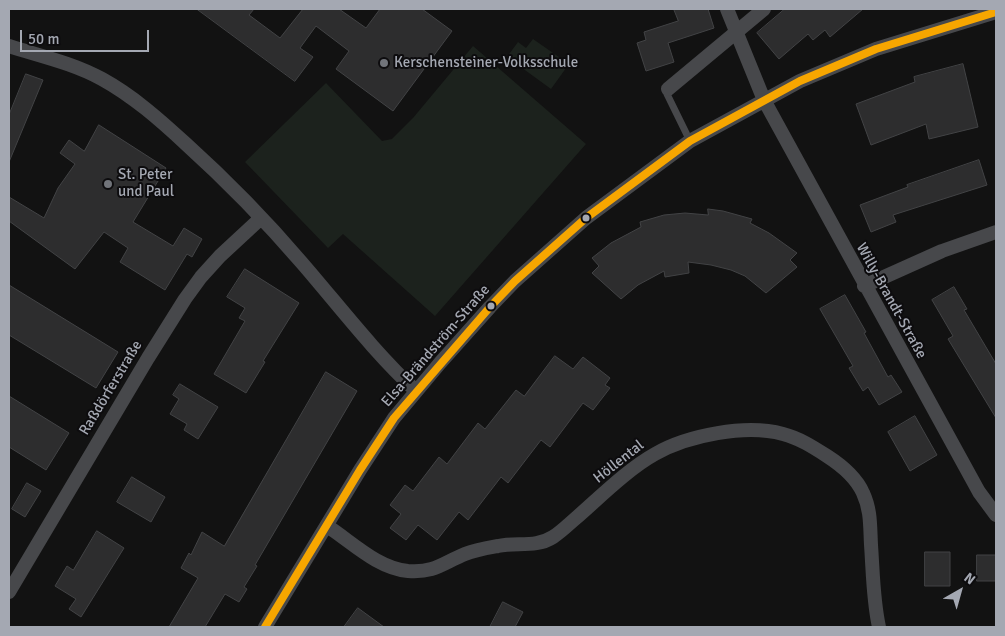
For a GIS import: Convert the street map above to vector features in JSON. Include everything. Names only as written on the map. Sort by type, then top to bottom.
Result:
[{"type":"street","name":"Willy-Brandt-Straße","points":[[727,9],[764,100],[864,286],[979,492],[996,514]]},
{"type":"street","points":[[668,89],[764,9]]},
{"type":"street","name":"Elsa-Brändström-Straße","points":[[264,627],[384,433],[416,391],[490,307],[556,244],[619,192],[690,141],[800,81],[876,49],[996,12]]},
{"type":"street","points":[[9,46],[72,66],[102,79],[158,118],[261,218],[303,264],[370,345],[416,391]]},
{"type":"street","name":"Raßdörferstraße","points":[[9,592],[185,299],[220,256],[261,218]]},
{"type":"street","points":[[864,286],[942,251],[996,232]]},
{"type":"street","name":"Höllental","points":[[327,526],[380,563],[396,569],[410,571],[436,569],[466,553],[500,545],[536,544],[553,538],[630,472],[654,454],[680,442],[725,432],[775,432],[797,438],[814,447],[835,461],[851,475],[860,488],[870,512],[875,608],[878,627]]},
{"type":"lane","points":[[668,89],[667,94],[690,141]]},
{"type":"shaded area","points":[[533,39],[569,64],[551,89],[507,57],[518,42],[526,48]]},
{"type":"shaded area","points":[[473,46],[586,144],[435,316],[343,234],[328,248],[245,162],[326,83],[382,141],[392,139],[413,118]]},
{"type":"building","name":"Kerschensteiner-Volksschule","points":[[197,9],[254,9],[249,15],[280,38],[303,9],[339,9],[366,28],[380,9],[422,9],[452,31],[393,111],[336,69],[349,51],[316,26],[300,48],[313,57],[295,81]]},
{"type":"building","points":[[674,9],[708,9],[714,28],[668,43],[674,62],[646,71],[637,43],[646,40],[644,32],[678,21]]},
{"type":"building","points":[[785,9],[863,9],[830,37],[825,30],[813,40],[808,34],[779,59],[757,33]]},
{"type":"building","points":[[963,64],[978,127],[929,139],[926,124],[871,145],[856,104],[915,82],[914,77]]},
{"type":"building","points":[[26,74],[43,80],[9,162],[9,115]]},
{"type":"building","points":[[99,125],[166,168],[133,222],[173,246],[184,228],[202,239],[192,257],[187,254],[165,290],[120,262],[128,248],[104,232],[75,269],[9,221],[9,197],[44,218],[58,188],[75,164],[60,153],[69,140],[84,151]]},
{"type":"building","points":[[979,160],[987,185],[893,215],[896,222],[871,232],[860,205],[908,187],[907,185]]},
{"type":"building","points":[[708,209],[752,219],[750,223],[769,233],[797,253],[790,260],[797,267],[766,293],[745,276],[731,270],[688,262],[689,273],[665,277],[664,271],[638,285],[621,299],[592,273],[599,266],[592,258],[611,243],[641,227],[640,222],[664,215],[685,213],[708,215]]},
{"type":"building","points":[[245,269],[299,303],[263,361],[265,362],[246,393],[214,374],[245,321],[239,318],[245,308],[227,297]]},
{"type":"building","points":[[9,285],[118,352],[96,388],[9,335]]},
{"type":"building","points":[[954,287],[967,309],[964,310],[996,364],[996,418],[948,339],[953,336],[932,300]]},
{"type":"building","points":[[845,295],[888,377],[891,375],[902,392],[879,405],[868,387],[863,391],[849,368],[853,366],[820,309]]},
{"type":"building","points":[[555,356],[573,369],[583,357],[610,378],[605,385],[610,388],[593,410],[583,403],[550,447],[541,440],[508,483],[501,477],[468,520],[459,512],[437,540],[418,525],[406,540],[390,528],[401,514],[390,505],[405,485],[413,491],[439,457],[447,464],[478,423],[485,429],[516,390],[524,396]]},
{"type":"building","points":[[326,372],[357,391],[255,565],[257,566],[244,587],[247,589],[239,602],[225,594],[205,627],[169,627],[198,578],[181,568],[189,553],[191,555],[202,532],[224,546]]},
{"type":"building","points":[[180,384],[218,407],[198,439],[184,430],[187,424],[170,414],[179,399],[173,395]]},
{"type":"building","points":[[9,396],[69,433],[46,470],[9,447]]},
{"type":"building","points":[[915,416],[937,455],[910,471],[888,432]]},
{"type":"building","points":[[132,477],[165,497],[151,522],[117,502]]},
{"type":"building","points":[[27,483],[41,491],[25,517],[12,509]]},
{"type":"building","points":[[97,531],[124,548],[81,617],[69,609],[76,599],[55,586],[67,566],[73,570]]},
{"type":"building","points":[[925,552],[950,552],[950,586],[925,586]]},
{"type":"building","points":[[977,555],[996,555],[996,581],[977,581]]},
{"type":"building","points":[[503,602],[523,612],[515,627],[490,627]]},
{"type":"building","points":[[358,608],[384,627],[344,627]]},
{"type":"transit line","points":[[265,627],[360,470],[394,418],[490,307],[515,281],[586,218],[690,141],[800,81],[876,49],[996,12]]},
{"type":"place","name":"Kerschensteiner-Volksschule","points":[[384,63]]},
{"type":"place","name":"St. Peter und Paul","points":[[108,184]]}]
